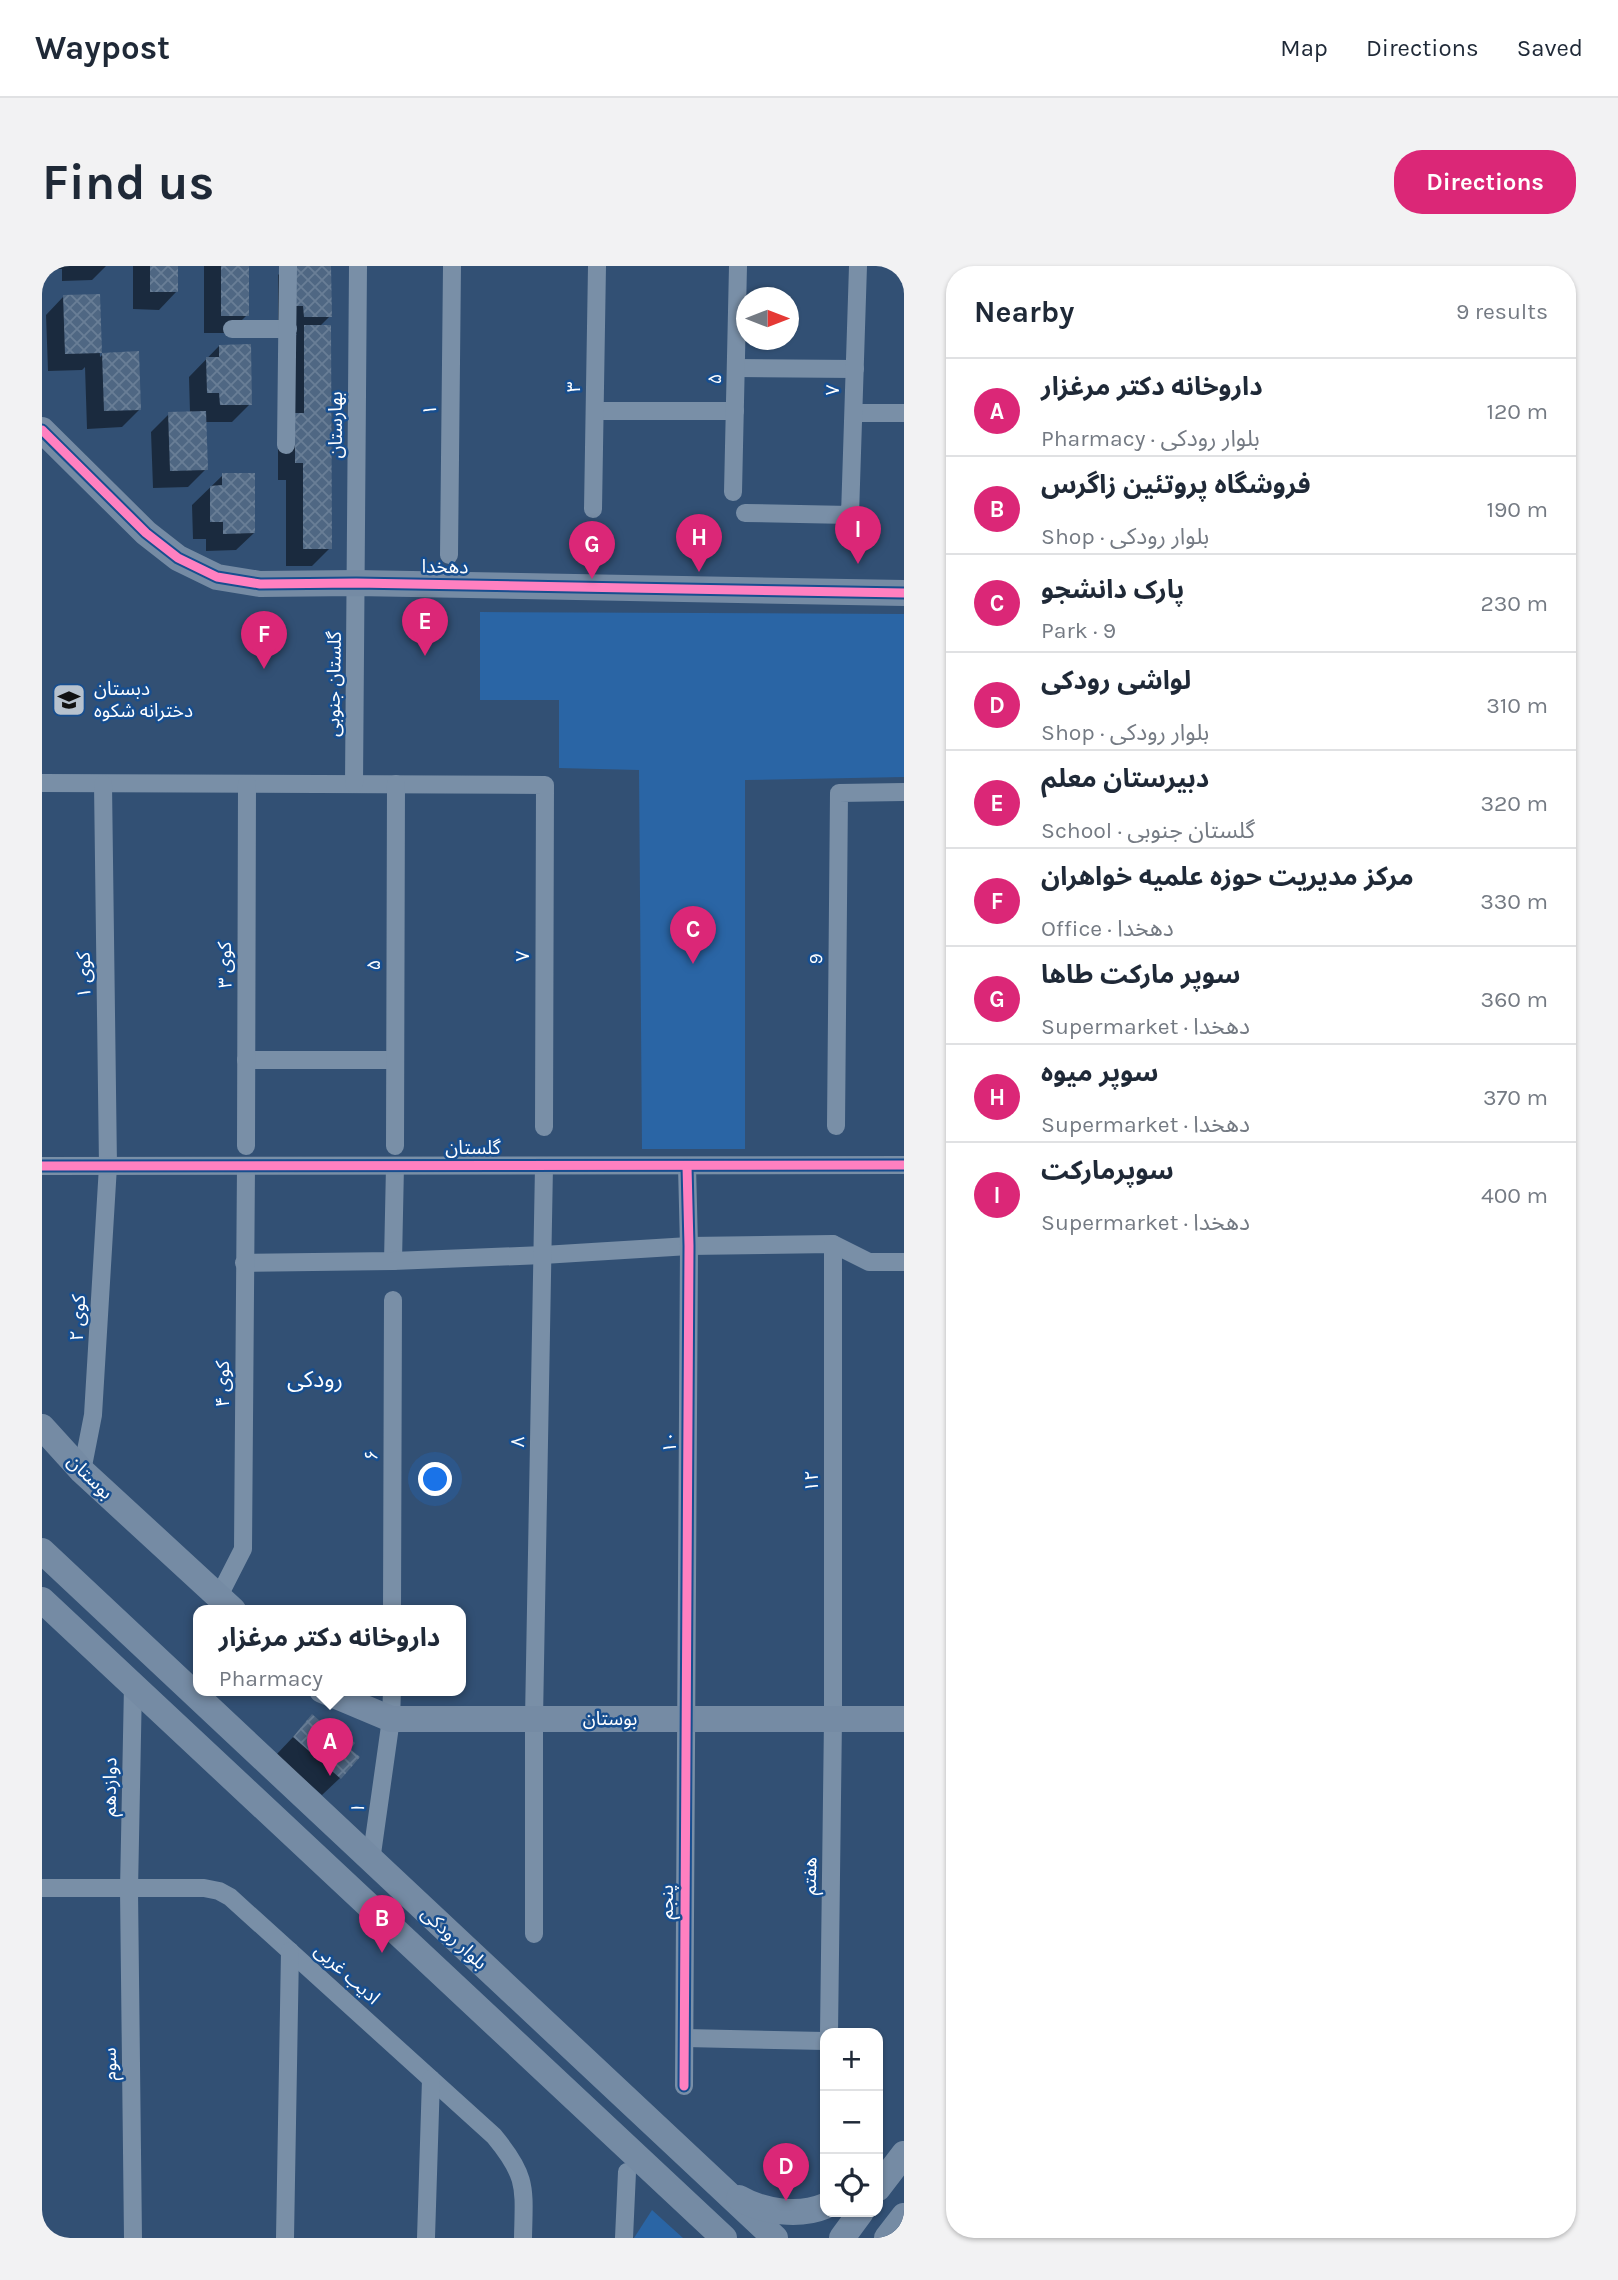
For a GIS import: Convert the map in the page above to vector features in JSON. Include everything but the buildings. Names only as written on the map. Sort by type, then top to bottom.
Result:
[{"type":"main road","name":"دهخدا","points":[[42,430],[146,533],[178,558],[217,578],[260,584],[356,583],[904,593]]},
{"type":"main road","name":"بوستان","points":[[42,1427],[82,1471],[226,1603]]},
{"type":"main road","name":"بلوار رودکی","points":[[42,1551],[193,1693]]},
{"type":"main road","name":"بلوار رودکی","points":[[42,1600],[724,2238]]},
{"type":"main road","name":"بلوار رودکی","points":[[196,1696],[775,2238]]},
{"type":"main road","name":"بوستان","points":[[336,1696],[391,1719],[904,1719]]},
{"type":"main road","points":[[714,2183],[745,2201],[768,2209],[789,2212],[820,2207]]},
{"type":"main road","points":[[842,2238],[857,2217]]},
{"type":"street","points":[[286,445],[288,266]]},
{"type":"street","name":"بهارستان","points":[[356,583],[358,266]]},
{"type":"street","name":"۱","points":[[449,555],[452,266]]},
{"type":"street","name":"۳","points":[[593,509],[597,266]]},
{"type":"street","name":"۵","points":[[733,492],[738,266]]},
{"type":"street","name":"۷","points":[[745,513],[850,515],[858,266]]},
{"type":"street","points":[[232,330],[288,329]]},
{"type":"street","points":[[736,368],[855,369]]},
{"type":"street","points":[[594,411],[735,411]]},
{"type":"street","points":[[853,413],[904,413]]},
{"type":"street","name":"گلستان جنوبی","points":[[354,784],[356,583]]},
{"type":"street","points":[[42,783],[396,784]]},
{"type":"street","name":"کوی ۱","points":[[103,783],[108,1166]]},
{"type":"street","name":"کوی ۳","points":[[246,1146],[247,784]]},
{"type":"street","name":"۵","points":[[395,1146],[396,784]]},
{"type":"street","name":"۷","points":[[396,784],[545,785],[544,1127]]},
{"type":"street","name":"9","points":[[836,1126],[839,793],[904,792]]},
{"type":"street","points":[[246,1060],[395,1060]]},
{"type":"street","name":"گلستان","points":[[42,1166],[904,1165]]},
{"type":"street","name":"کوی ۲","points":[[82,1471],[93,1415],[108,1166]]},
{"type":"street","name":"کوی ۴","points":[[226,1603],[243,1549],[246,1166]]},
{"type":"street","points":[[393,1261],[395,1166]]},
{"type":"street","name":"۸","points":[[534,1719],[544,1166]]},
{"type":"street","name":"۱۰","points":[[685,1719],[689,1246],[687,1166]]},
{"type":"street","points":[[244,1263],[393,1261],[689,1246],[833,1244],[869,1262],[904,1262]]},
{"type":"street","name":"۱۲","points":[[833,1244],[833,1719]]},
{"type":"street","name":"۶","points":[[392,1605],[393,1300]]},
{"type":"street","name":"دوازدهم","points":[[129,1890],[133,1685]]},
{"type":"street","points":[[391,1696],[391,1719]]},
{"type":"street","name":"۱","points":[[371,1861],[391,1719]]},
{"type":"street","points":[[534,1719],[534,1934]]},
{"type":"street","name":"پنجم","points":[[684,2086],[685,1719]]},
{"type":"street","name":"هفتم","points":[[829,2028],[833,1719]]},
{"type":"street","name":"ادیب غربی","points":[[42,1888],[204,1888],[230,1897],[494,2136],[513,2159],[524,2185],[523,2238]]},
{"type":"street","name":"سوم","points":[[129,1890],[133,2238]]},
{"type":"street","points":[[285,2238],[290,1951]]},
{"type":"street","points":[[685,2038],[820,2040]]},
{"type":"street","points":[[426,2238],[431,2079]]},
{"type":"street","points":[[624,2238],[627,2172]]},
{"type":"shaded area","points":[[480,612],[904,614],[904,777],[745,780],[745,1149],[642,1149],[639,770],[559,768],[559,700],[480,700]]},
{"type":"shaded area","points":[[652,2210],[683,2238],[634,2238]]},
{"type":"cycle path","points":[[42,430],[146,533],[178,558],[217,577],[260,584],[356,583],[904,593]]},
{"type":"cycle path","points":[[42,1166],[904,1165]]},
{"type":"cycle path","points":[[684,2086],[689,1246],[687,1166]]},
{"type":"place","name":"سوپرمارکت","points":[[858,564]]},
{"type":"place","name":"سوپر میوه","points":[[699,572]]},
{"type":"place","name":"سوپر مارکت طاها","points":[[592,579]]},
{"type":"place","name":"دبیرستان معلم","points":[[425,656]]},
{"type":"place","name":"مرکز مدیریت حوزه علمیه خواهران","points":[[264,669]]},
{"type":"place","name":"دبستان دخترانه شکوه","points":[[69,700]]},
{"type":"place","name":"پارک دانشجو","points":[[693,964]]},
{"type":"place","name":"داروخانه دکتر مرغزار","points":[[330,1776]]},
{"type":"place","name":"فروشگاه پروتئین زاگرس","points":[[382,1953]]},
{"type":"place","name":"لواشی رودکی","points":[[786,2201]]},
{"type":"district","name":"رودکی","points":[[315,1379]]}]
